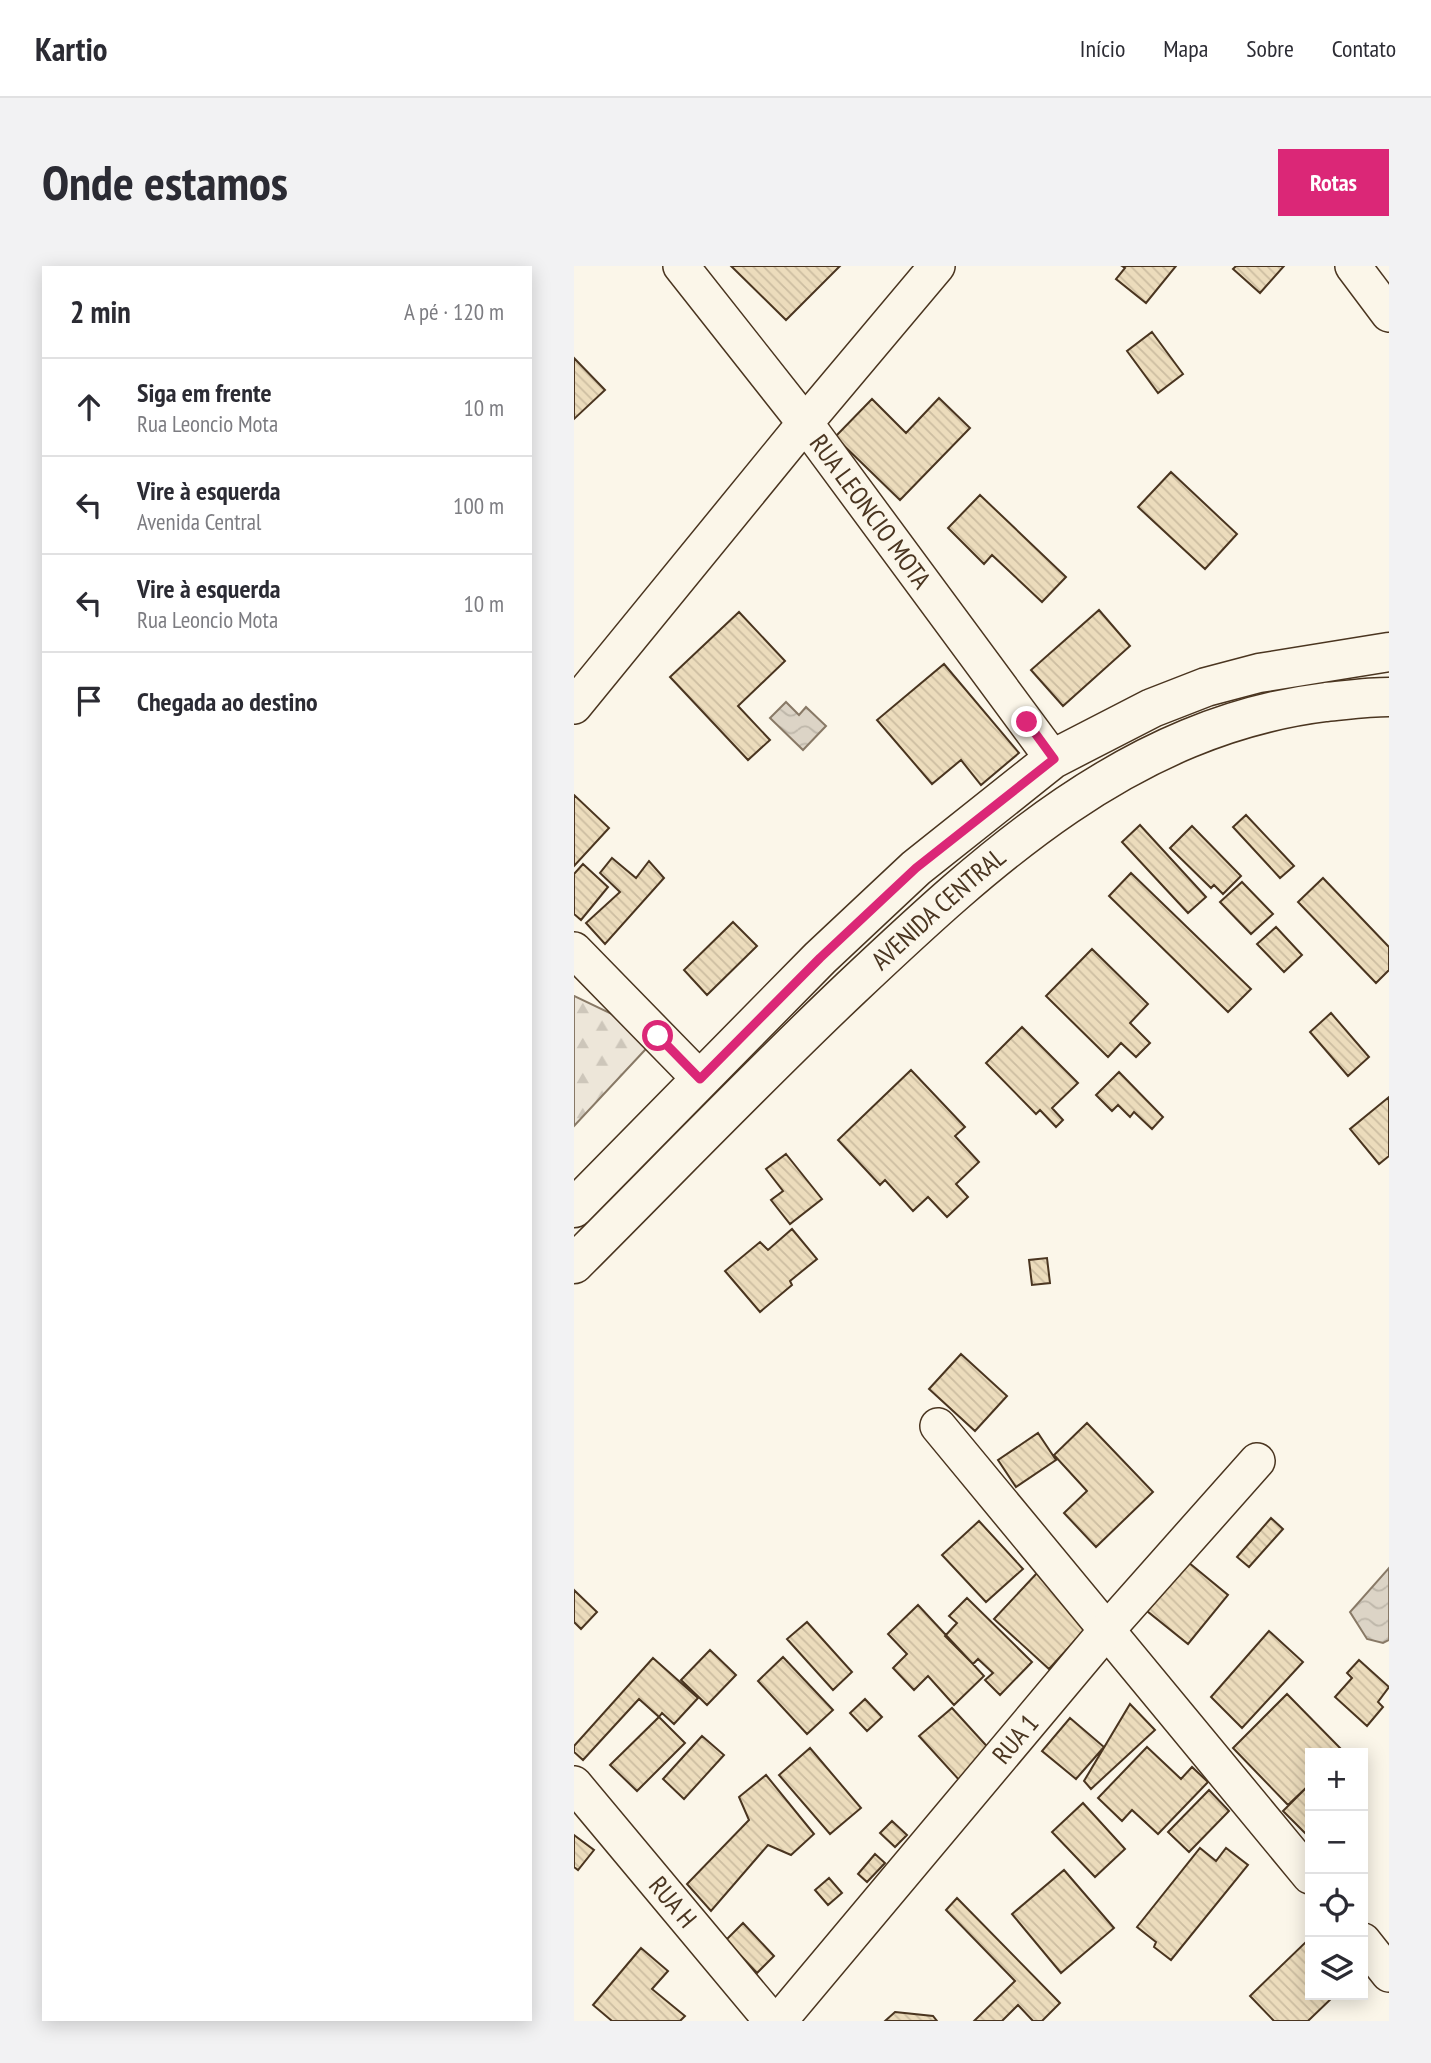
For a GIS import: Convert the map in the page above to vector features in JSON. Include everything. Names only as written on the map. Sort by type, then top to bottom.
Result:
[{"type":"main road","name":"AVENIDA CENTRAL","points":[[574,1208],[820,958],[916,868],[1054,759],[1152,708],[1206,687],[1259,673],[1389,652]]},
{"type":"main road","name":"AVENIDA CENTRAL","points":[[574,1264],[810,1027],[939,905],[1015,841],[1099,782],[1186,738],[1245,718],[1300,705],[1389,697]]},
{"type":"street","name":"RUA LEONCIO MOTA","points":[[681,266],[805,423],[1054,759]]},
{"type":"street","points":[[574,706],[937,266]]},
{"type":"street","points":[[1353,266],[1389,314]]},
{"type":"street","points":[[574,950],[700,1079]]},
{"type":"street","points":[[938,1426],[1308,1874]]},
{"type":"street","name":"RUA 1","points":[[779,2021],[1106,1631],[1257,1461]]},
{"type":"street","name":"RUA H","points":[[574,1784],[772,2021]]},
{"type":"street","points":[[1368,1947],[1389,1974]]},
{"type":"green space","points":[[574,996],[658,1036],[574,1126]]},
{"type":"water","points":[[786,702],[799,715],[806,707],[826,726],[803,750],[770,718]]},
{"type":"water","points":[[1389,1568],[1389,1640],[1383,1643],[1367,1639],[1350,1612]]},
{"type":"building","points":[[731,266],[840,266],[786,320]]},
{"type":"building","points":[[1122,266],[1176,266],[1146,303],[1116,279],[1125,268]]},
{"type":"building","points":[[1236,266],[1284,266],[1260,293],[1233,269]]},
{"type":"building","points":[[1152,332],[1183,374],[1158,393],[1127,351]]},
{"type":"building","points":[[574,358],[605,390],[574,419]]},
{"type":"building","points":[[939,398],[970,428],[900,500],[835,437],[872,399],[906,433]]},
{"type":"building","points":[[1171,472],[1237,534],[1205,569],[1138,507]]},
{"type":"building","points":[[980,495],[1066,577],[1042,602],[992,555],[984,564],[948,528]]},
{"type":"building","points":[[1099,610],[1130,646],[1063,706],[1031,670]]},
{"type":"building","points":[[739,612],[785,661],[738,706],[770,740],[748,760],[670,677]]},
{"type":"building","points":[[944,664],[1019,753],[981,785],[961,760],[932,784],[877,720]]},
{"type":"building","points":[[574,795],[609,828],[574,866]]},
{"type":"building","points":[[1246,815],[1294,866],[1280,878],[1233,827]]},
{"type":"building","points":[[1140,825],[1206,897],[1188,913],[1122,842]]},
{"type":"building","points":[[1192,826],[1241,876],[1223,894],[1214,885],[1211,888],[1170,848]]},
{"type":"building","points":[[612,858],[636,878],[649,861],[664,878],[605,944],[586,923],[620,892],[600,873]]},
{"type":"building","points":[[583,864],[608,887],[581,920],[574,914],[574,874]]},
{"type":"building","points":[[1131,873],[1251,989],[1228,1012],[1109,896]]},
{"type":"building","points":[[1323,878],[1389,947],[1389,970],[1376,983],[1298,902]]},
{"type":"building","points":[[1242,882],[1273,914],[1251,934],[1220,902]]},
{"type":"building","points":[[733,922],[757,946],[707,995],[684,970]]},
{"type":"building","points":[[1276,927],[1302,955],[1284,972],[1257,944]]},
{"type":"building","points":[[1092,949],[1148,1004],[1130,1023],[1150,1043],[1136,1057],[1121,1043],[1108,1057],[1046,996]]},
{"type":"building","points":[[1331,1013],[1369,1057],[1348,1076],[1310,1032]]},
{"type":"building","points":[[1022,1027],[1078,1083],[1052,1108],[1063,1120],[1056,1127],[1040,1110],[1036,1114],[986,1063]]},
{"type":"building","points":[[911,1070],[965,1127],[955,1136],[979,1162],[956,1184],[968,1197],[947,1217],[928,1197],[913,1211],[885,1180],[880,1185],[838,1140]]},
{"type":"building","points":[[1119,1072],[1163,1117],[1152,1129],[1134,1112],[1130,1117],[1118,1105],[1112,1111],[1096,1095]]},
{"type":"building","points":[[1389,1097],[1389,1156],[1379,1164],[1350,1129]]},
{"type":"building","points":[[786,1154],[822,1199],[790,1224],[771,1200],[783,1191],[766,1169]]},
{"type":"building","points":[[792,1229],[817,1259],[790,1281],[792,1285],[760,1312],[725,1271],[760,1242],[768,1250]]},
{"type":"building","points":[[1047,1258],[1050,1283],[1032,1285],[1029,1260]]},
{"type":"building","points":[[961,1354],[1007,1396],[975,1431],[929,1389]]},
{"type":"building","points":[[1087,1423],[1153,1492],[1096,1547],[1064,1513],[1087,1491],[1054,1455]]},
{"type":"building","points":[[1038,1433],[1056,1460],[1016,1487],[998,1460]]},
{"type":"building","points":[[1271,1518],[1283,1529],[1249,1567],[1237,1557]]},
{"type":"building","points":[[979,1521],[1023,1569],[986,1602],[942,1555]]},
{"type":"building","points":[[1188,1562],[1228,1595],[1188,1644],[1147,1611]]},
{"type":"building","points":[[1038,1572],[1092,1622],[1049,1669],[994,1619]]},
{"type":"building","points":[[574,1590],[597,1612],[581,1629],[574,1622]]},
{"type":"building","points":[[967,1598],[1032,1662],[1000,1695],[985,1680],[993,1673],[978,1659],[973,1664],[945,1636],[957,1623],[949,1616]]},
{"type":"building","points":[[918,1605],[984,1676],[954,1705],[928,1676],[914,1690],[893,1668],[907,1654],[888,1634]]},
{"type":"building","points":[[807,1622],[852,1672],[833,1690],[787,1639]]},
{"type":"building","points":[[1269,1631],[1303,1662],[1242,1728],[1211,1697]]},
{"type":"building","points":[[710,1650],[736,1675],[707,1705],[681,1680]]},
{"type":"building","points":[[783,1657],[833,1710],[807,1734],[758,1681]]},
{"type":"building","points":[[653,1658],[698,1698],[674,1724],[662,1713],[659,1717],[639,1699],[583,1760],[574,1752],[574,1746]]},
{"type":"building","points":[[1359,1660],[1389,1687],[1378,1702],[1383,1707],[1367,1726],[1335,1697],[1352,1678],[1347,1673]]},
{"type":"building","points":[[1287,1694],[1340,1748],[1305,1748],[1305,1789],[1288,1805],[1233,1748]]},
{"type":"building","points":[[865,1699],[882,1717],[867,1731],[850,1713]]},
{"type":"building","points":[[1130,1704],[1155,1730],[1091,1789],[1084,1781]]},
{"type":"building","points":[[952,1708],[993,1753],[961,1782],[919,1736]]},
{"type":"building","points":[[659,1717],[685,1743],[637,1791],[610,1765]]},
{"type":"building","points":[[1070,1718],[1104,1747],[1076,1779],[1042,1751]]},
{"type":"building","points":[[702,1736],[724,1755],[684,1799],[663,1779]]},
{"type":"building","points":[[1147,1747],[1181,1779],[1192,1767],[1208,1782],[1158,1834],[1132,1810],[1122,1821],[1098,1798]]},
{"type":"building","points":[[810,1748],[861,1808],[830,1834],[779,1775]]},
{"type":"building","points":[[766,1775],[814,1834],[791,1855],[768,1845],[711,1911],[687,1884],[749,1820],[739,1797]]},
{"type":"building","points":[[1305,1789],[1305,1833],[1283,1811]]},
{"type":"building","points":[[1209,1790],[1229,1811],[1189,1852],[1168,1832]]},
{"type":"building","points":[[1083,1803],[1125,1849],[1095,1877],[1052,1832]]},
{"type":"building","points":[[892,1821],[907,1835],[895,1847],[880,1833]]},
{"type":"building","points":[[574,1835],[594,1850],[578,1870],[574,1867]]},
{"type":"building","points":[[1200,1848],[1216,1861],[1226,1848],[1248,1865],[1171,1960],[1154,1947],[1156,1942],[1137,1927]]},
{"type":"building","points":[[875,1854],[885,1863],[867,1882],[858,1874]]},
{"type":"building","points":[[1064,1870],[1114,1928],[1061,1973],[1012,1914]]},
{"type":"building","points":[[829,1878],[842,1893],[828,1905],[815,1890]]},
{"type":"building","points":[[957,1898],[1060,2003],[1042,2021],[1033,2021],[1018,2005],[1002,2021],[974,2021],[1015,1981],[946,1910]]},
{"type":"building","points":[[743,1923],[774,1956],[757,1973],[726,1940]]},
{"type":"building","points":[[1305,1943],[1305,2000],[1330,2000],[1308,2021],[1274,2021],[1250,1996]]},
{"type":"building","points":[[641,1948],[668,1971],[652,1989],[685,2016],[680,2021],[612,2021],[593,2005]]},
{"type":"building","points":[[895,2012],[933,2016],[937,2021],[885,2021]]},
{"type":"route","points":[[658,1036],[700,1079],[820,958],[916,868],[1054,759],[1027,722]]}]
